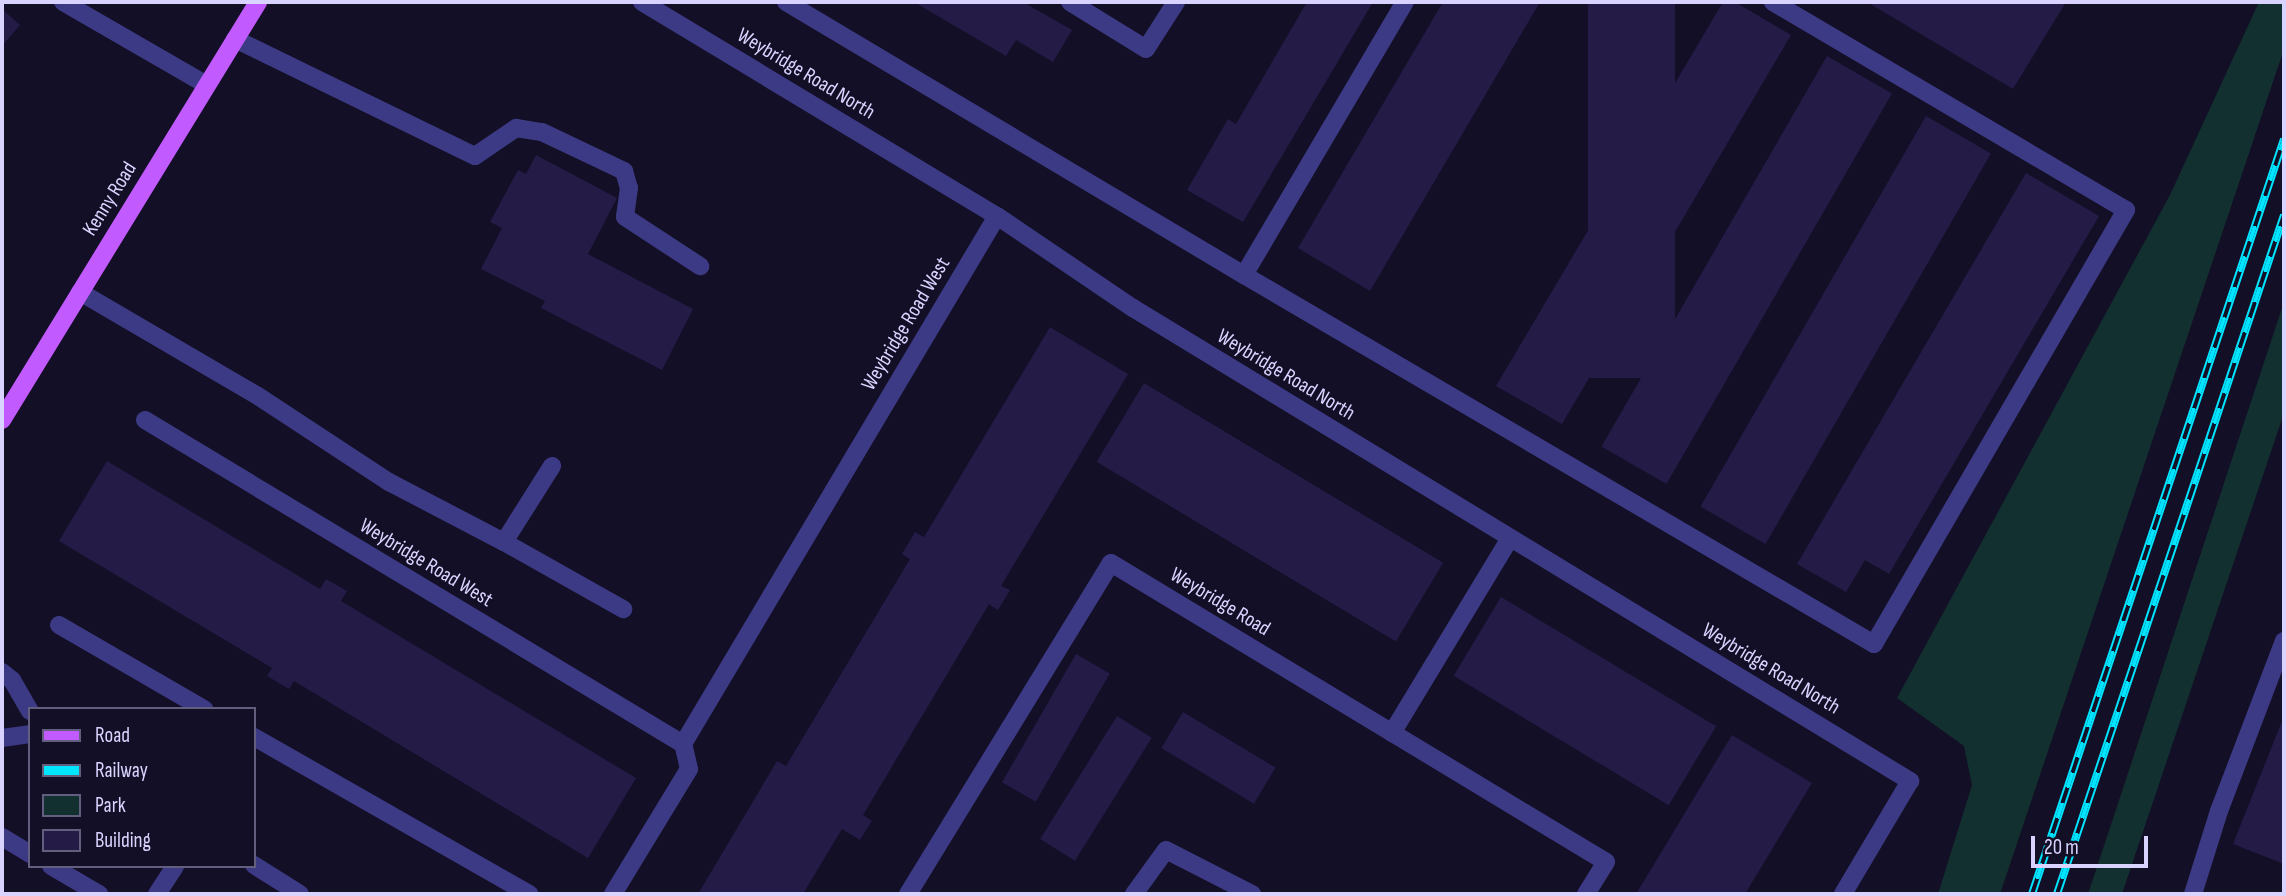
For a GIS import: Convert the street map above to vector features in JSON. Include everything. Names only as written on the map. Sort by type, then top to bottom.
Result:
[{"type":"main road","name":"Kenny Road","points":[[2,420],[258,2]]},
{"type":"street","points":[[63,2],[207,85]]},
{"type":"street","name":"Weybridge Road North","points":[[642,2],[997,216],[1133,308],[1910,781],[1843,894]]},
{"type":"street","points":[[786,2],[1244,275],[1874,644],[2126,210],[1773,2]]},
{"type":"street","points":[[1070,2],[1146,49],[1176,2]]},
{"type":"street","points":[[1244,275],[1405,2]]},
{"type":"street","points":[[235,39],[475,156],[516,128],[542,132],[624,171],[629,188],[625,217],[700,266]]},
{"type":"street","name":"Weybridge Road West","points":[[145,420],[683,744],[997,216]]},
{"type":"street","points":[[80,292],[258,396],[388,482],[504,542],[623,609]]},
{"type":"street","points":[[504,542],[552,466]]},
{"type":"street","points":[[1392,733],[1510,538]]},
{"type":"street","name":"Weybridge Road","points":[[908,894],[1111,563],[1606,862],[1586,894]]},
{"type":"street","points":[[59,625],[201,707]]},
{"type":"street","points":[[2193,894],[2219,811],[2284,641]]},
{"type":"street","points":[[2,672],[12,680],[28,708]]},
{"type":"street","points":[[2,738],[28,734]]},
{"type":"street","points":[[256,738],[528,894]]},
{"type":"street","points":[[613,894],[689,769],[683,744]]},
{"type":"street","points":[[2,837],[28,853]]},
{"type":"street","points":[[1134,894],[1166,850],[1252,894]]},
{"type":"street","points":[[256,866],[300,894]]},
{"type":"street","points":[[54,868],[99,894]]},
{"type":"street","points":[[157,894],[174,868]]},
{"type":"green space","points":[[2259,2],[2284,2],[2284,49],[2000,894],[1938,894],[1972,785],[1964,746],[1897,698],[2170,195]]},
{"type":"green space","points":[[2284,302],[2284,413],[2122,894],[2088,894]]},
{"type":"building","points":[[914,2],[1023,2],[1072,30],[1053,62],[1016,40],[1006,56]]},
{"type":"building","points":[[1307,2],[1373,2],[1243,222],[1187,190],[1228,119],[1236,124]]},
{"type":"building","points":[[1443,2],[1540,2],[1370,291],[1298,248]]},
{"type":"building","points":[[1588,2],[1675,2],[1675,378],[1588,378]]},
{"type":"building","points":[[1723,2],[1735,2],[1791,35],[1562,424],[1496,386]]},
{"type":"building","points":[[1867,2],[2066,2],[2013,89]]},
{"type":"building","points":[[2,9],[20,25],[2,46]]},
{"type":"building","points":[[1827,56],[1892,94],[1666,484],[1602,447]]},
{"type":"building","points":[[1926,116],[1991,154],[1765,544],[1700,507]]},
{"type":"building","points":[[536,155],[617,198],[588,254],[693,309],[662,370],[541,308],[545,301],[481,269],[502,228],[490,222],[518,170],[526,174]]},
{"type":"building","points":[[2026,173],[2099,216],[1889,574],[1865,560],[1846,592],[1797,564]]},
{"type":"building","points":[[1050,327],[1128,374],[1001,586],[1010,590],[998,610],[989,604],[863,815],[872,821],[860,840],[842,829],[803,894],[698,894],[777,761],[786,766],[910,559],[902,554],[915,532],[924,537]]},
{"type":"building","points":[[1144,383],[1443,563],[1396,642],[1097,462]]},
{"type":"building","points":[[107,461],[320,589],[326,579],[347,591],[341,601],[636,778],[588,858],[294,681],[289,689],[267,676],[272,668],[59,541]]},
{"type":"building","points":[[1501,597],[1716,726],[1669,805],[1454,676]]},
{"type":"building","points":[[1076,654],[1110,674],[1036,802],[1002,782]]},
{"type":"building","points":[[1183,712],[1276,768],[1254,804],[1161,748]]},
{"type":"building","points":[[1117,716],[1152,738],[1075,861],[1040,839]]},
{"type":"building","points":[[2284,716],[2284,864],[2233,844]]},
{"type":"building","points":[[1732,735],[1812,783],[1745,894],[1636,894]]},
{"type":"railway","points":[[2032,894],[2284,139]]},
{"type":"railway","points":[[2057,894],[2284,215]]}]
